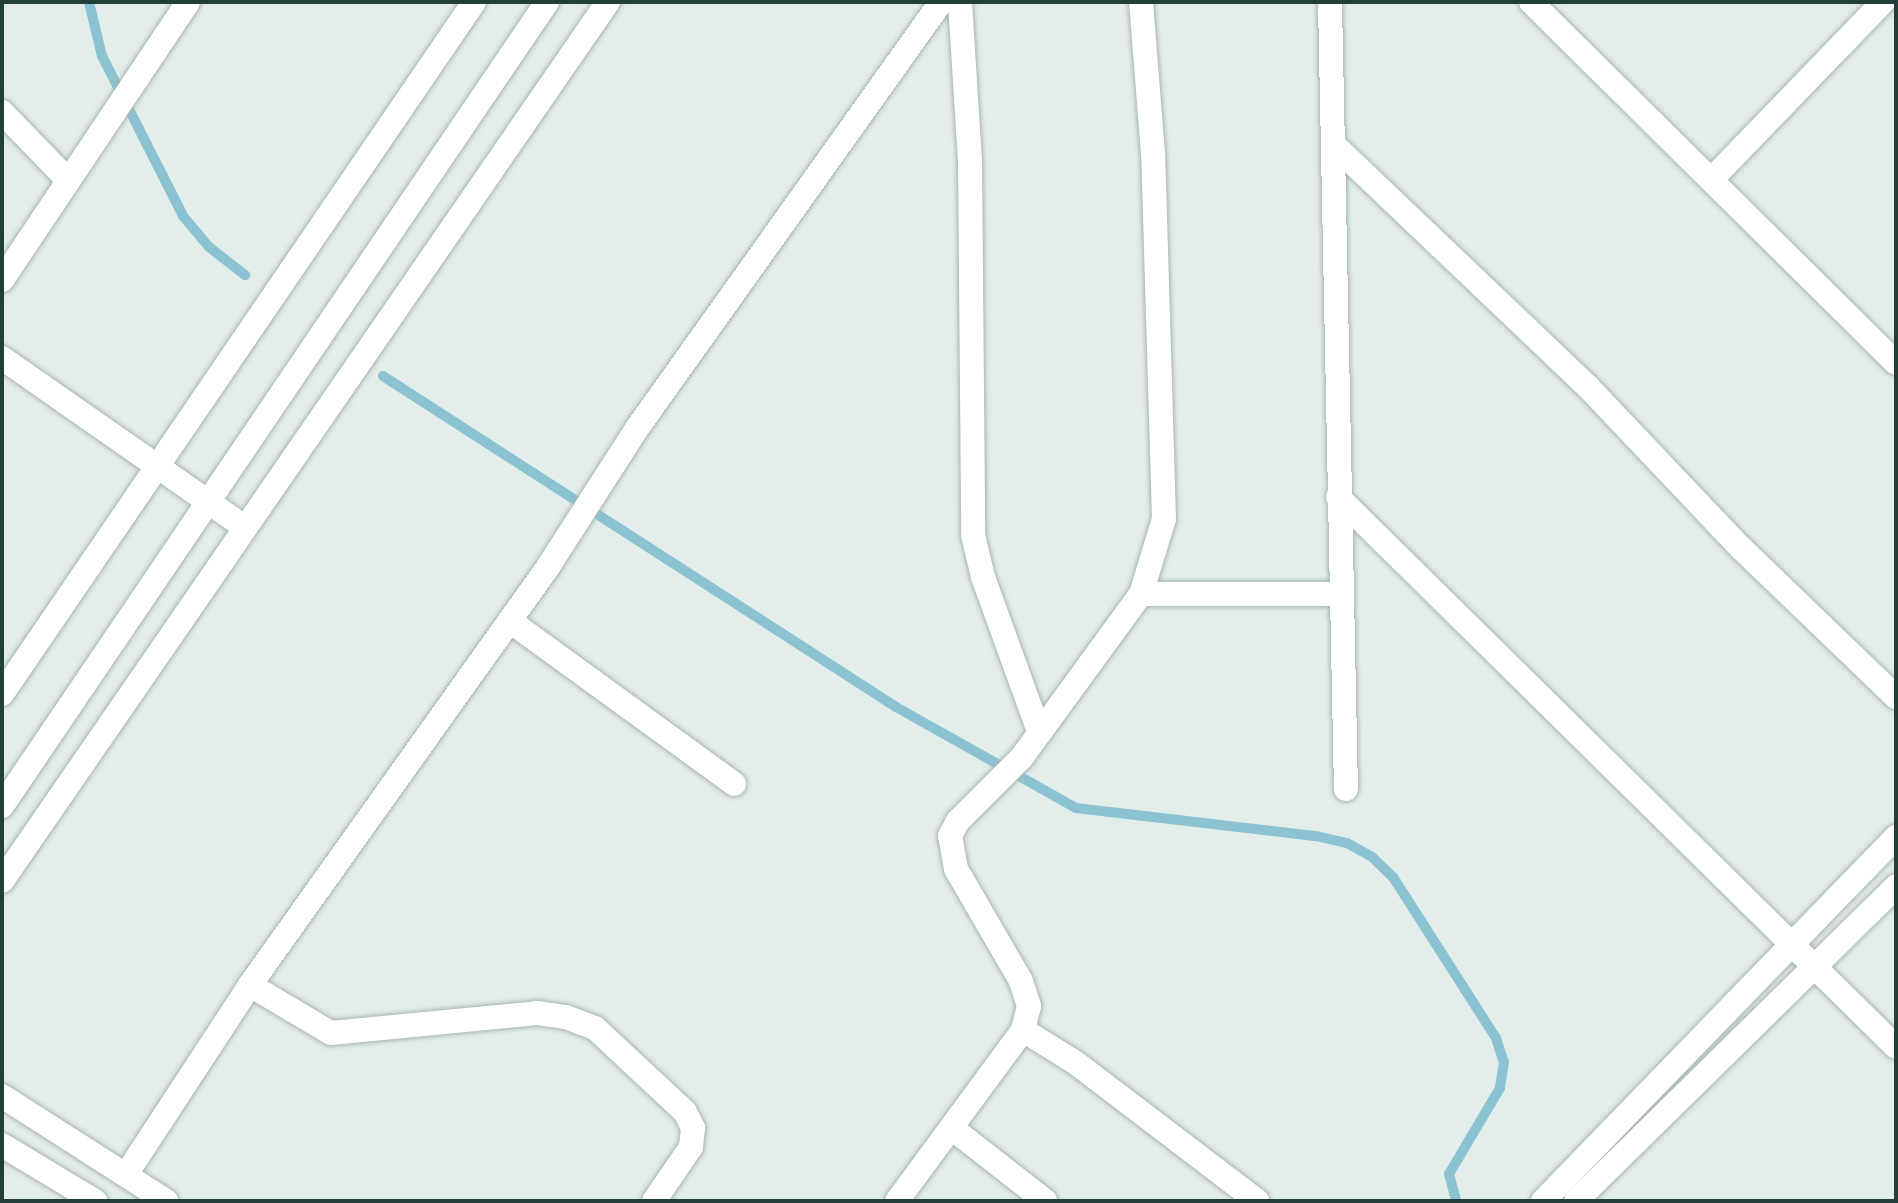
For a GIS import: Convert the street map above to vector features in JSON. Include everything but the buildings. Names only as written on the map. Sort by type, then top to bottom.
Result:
[{"type":"street","points":[[2,280],[66,178],[105,128],[188,2]]},
{"type":"street","points":[[2,694],[474,2]]},
{"type":"street","points":[[2,806],[547,2]]},
{"type":"street","points":[[2,881],[608,2]]},
{"type":"street","points":[[127,1173],[250,985],[548,567],[638,427],[941,2]]},
{"type":"street","points":[[960,2],[970,161],[973,535],[1039,732]]},
{"type":"street","points":[[897,1201],[1023,1030],[1027,993],[956,869],[950,836],[958,821],[1022,757],[1141,594],[1164,519],[1153,154],[1141,2]]},
{"type":"street","points":[[1330,2],[1346,789]]},
{"type":"street","points":[[1531,2],[1713,178],[1896,363]]},
{"type":"street","points":[[1713,178],[1883,2]]},
{"type":"street","points":[[2,112],[66,178]]},
{"type":"street","points":[[1335,146],[1588,387],[1741,548],[1896,697]]},
{"type":"street","points":[[2,358],[244,527]]},
{"type":"street","points":[[1338,497],[1896,1047]]},
{"type":"street","points":[[1141,594],[1341,594]]},
{"type":"street","points":[[510,621],[734,784]]},
{"type":"street","points":[[1543,1201],[1896,837]]},
{"type":"street","points":[[1576,1201],[1896,886]]},
{"type":"street","points":[[250,985],[331,1033],[537,1013],[566,1017],[595,1028],[685,1112],[693,1128],[691,1147],[654,1201]]},
{"type":"street","points":[[1023,1030],[1076,1063],[1257,1201]]},
{"type":"street","points":[[2,1096],[127,1173],[166,1201]]},
{"type":"street","points":[[953,1129],[1045,1201]]},
{"type":"street","points":[[2,1145],[95,1201]]},
{"type":"waterway","points":[[89,2],[102,56],[183,216],[209,247],[245,275]]},
{"type":"waterway","points":[[383,376],[896,707],[1076,808],[1316,836],[1347,843],[1372,857],[1393,877],[1496,1038],[1504,1062],[1500,1088],[1449,1174],[1456,1201]]}]
